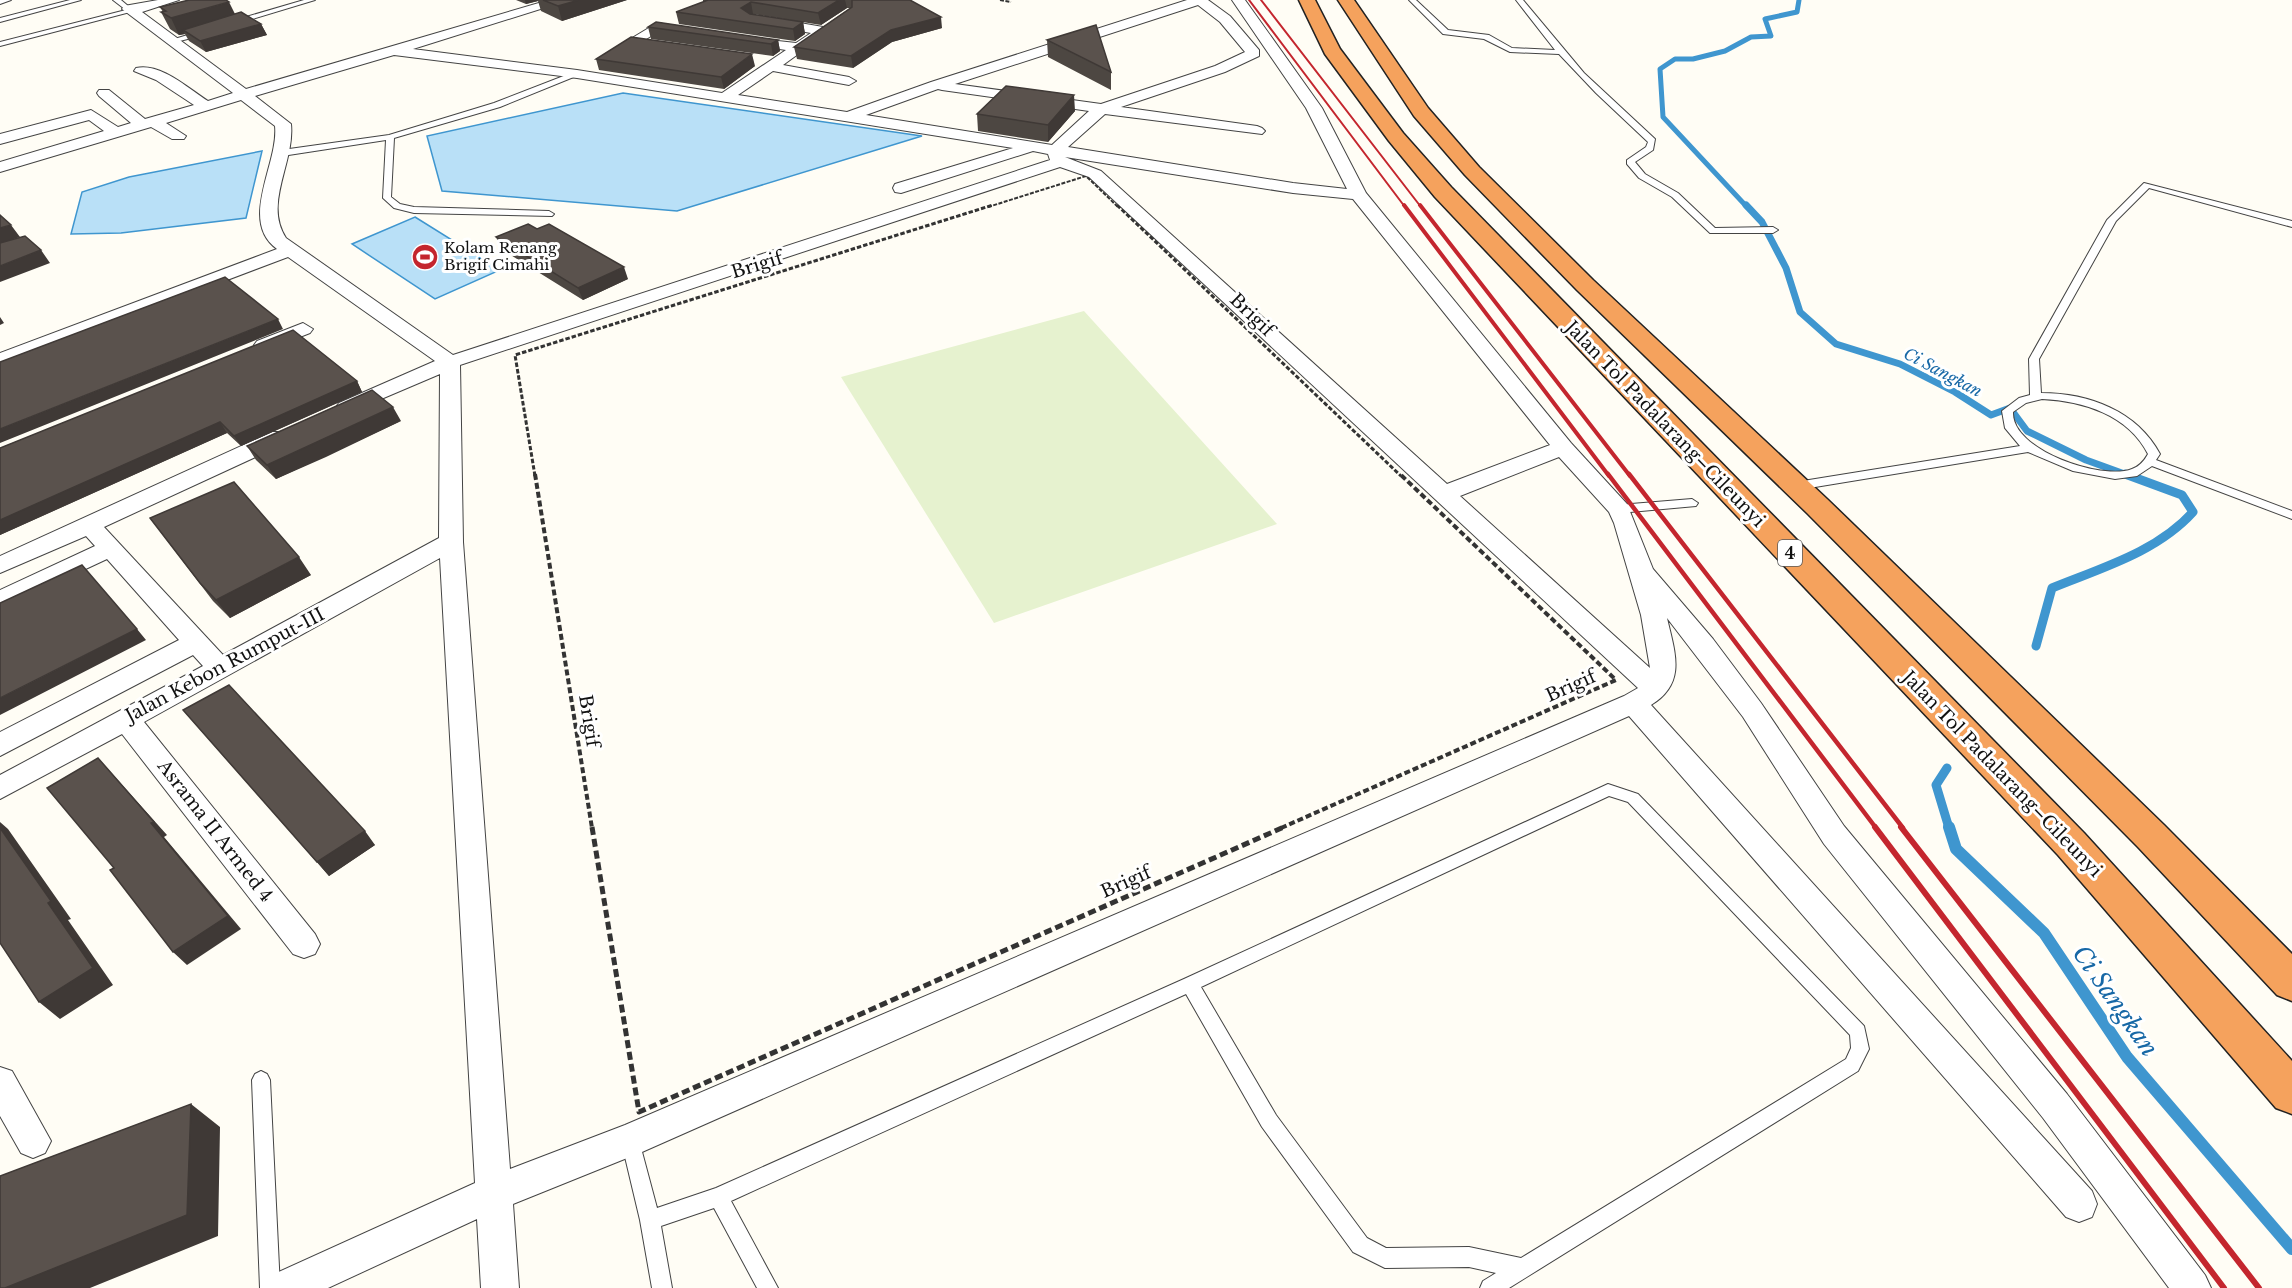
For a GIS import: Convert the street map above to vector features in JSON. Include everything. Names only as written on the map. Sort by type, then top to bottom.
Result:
[{"type":"highway","name":"Jalan Tol Padalarang–Cileunyi","points":[[1307,0],[1331,50],[1396,136],[1443,192],[2071,844],[2292,1093]]},
{"type":"highway","points":[[1348,1],[1421,112],[1472,171],[1585,285],[1816,506],[2142,828],[2292,982]]},
{"type":"street","points":[[130,10],[172,0]]},
{"type":"street","points":[[0,167],[563,0]]},
{"type":"street","points":[[850,117],[936,85],[1200,0],[1225,19],[1254,53],[1220,69],[1104,108],[1092,116],[1058,156]]},
{"type":"street","points":[[285,1288],[635,1126],[1644,696],[1663,671],[1661,652],[1640,571],[1626,521],[1619,509],[1563,448],[1358,195],[1314,108],[1297,80],[1254,26],[1238,0]]},
{"type":"street","points":[[130,10],[283,124],[285,133],[282,153],[266,215],[270,232],[450,362]]},
{"type":"street","points":[[726,97],[827,28],[753,20]]},
{"type":"street","points":[[577,74],[657,27],[692,32]]},
{"type":"street","points":[[728,38],[799,48]]},
{"type":"street","points":[[632,42],[655,45]]},
{"type":"street","points":[[397,51],[577,74],[1033,147],[1095,174],[1443,494],[1644,696],[1929,1038],[2079,1204]]},
{"type":"street","points":[[756,60],[849,81]]},
{"type":"street","points":[[141,71],[161,77],[204,105]]},
{"type":"street","points":[[936,85],[1257,131]]},
{"type":"street","points":[[104,93],[147,123],[178,136]]},
{"type":"street","points":[[0,139],[91,115],[115,132]]},
{"type":"street","points":[[4,123],[40,155]]},
{"type":"street","points":[[901,188],[1033,147]]},
{"type":"street","points":[[328,415],[450,362],[1058,156],[1358,195]]},
{"type":"street","points":[[0,360],[292,249]]},
{"type":"street","points":[[249,351],[303,329]]},
{"type":"street","points":[[450,362],[451,543],[500,1288]]},
{"type":"street","points":[[0,566],[297,429]]},
{"type":"street","points":[[1443,494],[1563,448]]},
{"type":"street","points":[[89,525],[220,668]]},
{"type":"street","name":"Jalan Kebon Rumput-III","points":[[0,788],[125,718],[451,543]]},
{"type":"street","points":[[0,600],[111,548]]},
{"type":"street","points":[[1640,571],[1704,645],[1752,710],[1834,835],[2055,1106],[2192,1288]]},
{"type":"street","points":[[0,746],[197,642]]},
{"type":"street","name":"Asrama II Armed 4","points":[[125,718],[304,944]]},
{"type":"street","points":[[0,1083],[33,1141]]},
{"type":"lane","points":[[0,2],[8,0]]},
{"type":"lane","points":[[0,20],[78,0]]},
{"type":"lane","points":[[116,0],[130,10]]},
{"type":"lane","points":[[226,24],[312,0]]},
{"type":"lane","points":[[1412,0],[1441,30],[1486,37],[1510,50],[1561,52]]},
{"type":"lane","points":[[1519,0],[1561,52],[1620,114],[1653,141],[1650,148],[1630,162],[1634,169],[1675,195],[1713,231],[1773,230]]},
{"type":"lane","points":[[0,44],[130,10]]},
{"type":"lane","points":[[172,41],[216,28]]},
{"type":"lane","points":[[282,153],[390,137],[497,105],[577,74]]},
{"type":"lane","points":[[390,137],[387,198],[397,206],[414,210],[549,214]]},
{"type":"lane","points":[[2036,396],[2034,358],[2112,220],[2147,185],[2292,224]]},
{"type":"lane","points":[[2036,396],[2077,400],[2120,415],[2145,434],[2154,454],[2151,462],[2133,473],[2100,474],[2062,465],[2030,448],[2018,438],[2007,419],[2008,411],[2013,404],[2036,396]]},
{"type":"lane","points":[[1809,484],[2030,448]]},
{"type":"lane","points":[[2151,462],[2292,515]]},
{"type":"lane","points":[[1619,509],[1692,503]]},
{"type":"lane","points":[[650,1220],[718,1197],[1190,984],[1608,790],[1634,798],[1858,1032],[1860,1049],[1852,1065],[1490,1288]]},
{"type":"lane","points":[[1190,984],[1269,1121],[1360,1245],[1385,1258],[1469,1257],[1522,1268]]},
{"type":"lane","points":[[261,1080],[270,1288]]},
{"type":"lane","points":[[635,1126],[662,1288]]},
{"type":"lane","points":[[718,1197],[768,1288]]},
{"type":"path","points":[[1000,0],[1011,2]]},
{"type":"path","name":"Brigif","points":[[1086,176],[1616,680],[760,1059],[635,1126],[515,355],[1086,176]]},
{"type":"green space","points":[[1084,311],[1277,524],[994,623],[841,377]]},
{"type":"water","points":[[623,93],[922,136],[677,211],[442,191],[427,136]]},
{"type":"water","points":[[262,151],[246,218],[121,233],[71,234],[82,192],[129,177]]},
{"type":"water","name":"Kolam Renang Brigif Cimahi","points":[[415,217],[500,270],[435,299],[352,244]]},
{"type":"building","points":[[189,0],[226,0],[229,2],[171,18],[161,12],[166,11],[160,7]]},
{"type":"building","points":[[543,0],[579,0],[558,6]]},
{"type":"building","points":[[708,0],[839,0],[818,13],[751,2],[741,8],[750,14],[803,22],[793,29],[676,12]]},
{"type":"building","points":[[852,0],[910,0],[941,17],[891,30],[851,56],[794,47],[852,7]]},
{"type":"building","points":[[241,12],[261,24],[200,41],[183,30]]},
{"type":"building","points":[[656,22],[778,40],[771,44],[648,27]]},
{"type":"building","points":[[1096,25],[1111,72],[1047,40]]},
{"type":"building","points":[[631,37],[752,54],[721,77],[596,59]]},
{"type":"building","points":[[1006,86],[1074,95],[1048,125],[977,114]]},
{"type":"building","points":[[0,215],[11,225],[0,228]]},
{"type":"building","points":[[528,224],[537,229],[549,224],[624,267],[578,288],[496,237]]},
{"type":"building","points":[[25,236],[41,250],[0,266],[0,243]]},
{"type":"building","points":[[225,277],[278,319],[0,429],[0,362]]},
{"type":"building","points":[[293,330],[357,381],[234,436],[220,422],[0,520],[0,448]]},
{"type":"building","points":[[372,390],[393,407],[267,465],[247,446]]},
{"type":"building","points":[[234,482],[299,557],[216,600],[200,583],[150,518]]},
{"type":"building","points":[[82,565],[137,629],[0,698],[0,603]]},
{"type":"building","points":[[229,685],[365,831],[317,862],[183,710]]},
{"type":"building","points":[[98,758],[154,822],[151,823],[228,916],[173,952],[110,870],[114,868],[47,788]]},
{"type":"building","points":[[0,828],[51,901],[48,903],[93,968],[39,1002],[0,943]]},
{"type":"building","points":[[191,1104],[187,1215],[5,1288],[0,1288],[0,1176]]},
{"type":"waterway","name":"Ci Sangkan","points":[[1747,207],[1663,117],[1660,69],[1675,59],[1693,59],[1725,51],[1751,37],[1771,36],[1765,19],[1797,12],[1799,0]]},
{"type":"waterway","name":"Ci Sangkan","points":[[1746,205],[1762,222],[1786,268],[1800,312],[1836,344],[1900,364],[1955,392],[1991,415],[2010,408],[2027,431],[2086,460],[2130,476]]},
{"type":"waterway","name":"Ci Sangkan","points":[[2036,646],[2052,588],[2127,558],[2163,538],[2193,512],[2182,495],[2125,474]]},
{"type":"waterway","name":"Ci Sangkan","points":[[1947,768],[1936,785],[1949,828]]},
{"type":"waterway","name":"Ci Sangkan","points":[[1949,827],[1956,849],[2044,933],[2127,1057],[2292,1249]]},
{"type":"railway","points":[[1249,0],[1405,207]]},
{"type":"railway","points":[[1261,0],[1421,207]]},
{"type":"railway","points":[[1404,205],[1609,476]]},
{"type":"railway","points":[[1420,205],[1630,476]]},
{"type":"railway","points":[[1608,474],[1876,828]]},
{"type":"railway","points":[[1629,474],[1903,828]]},
{"type":"railway","points":[[1875,827],[2224,1288]]},
{"type":"railway","points":[[1901,827],[2259,1288]]},
{"type":"place","name":"Kolam Renang Brigif Cimahi","points":[[425,257]]}]
